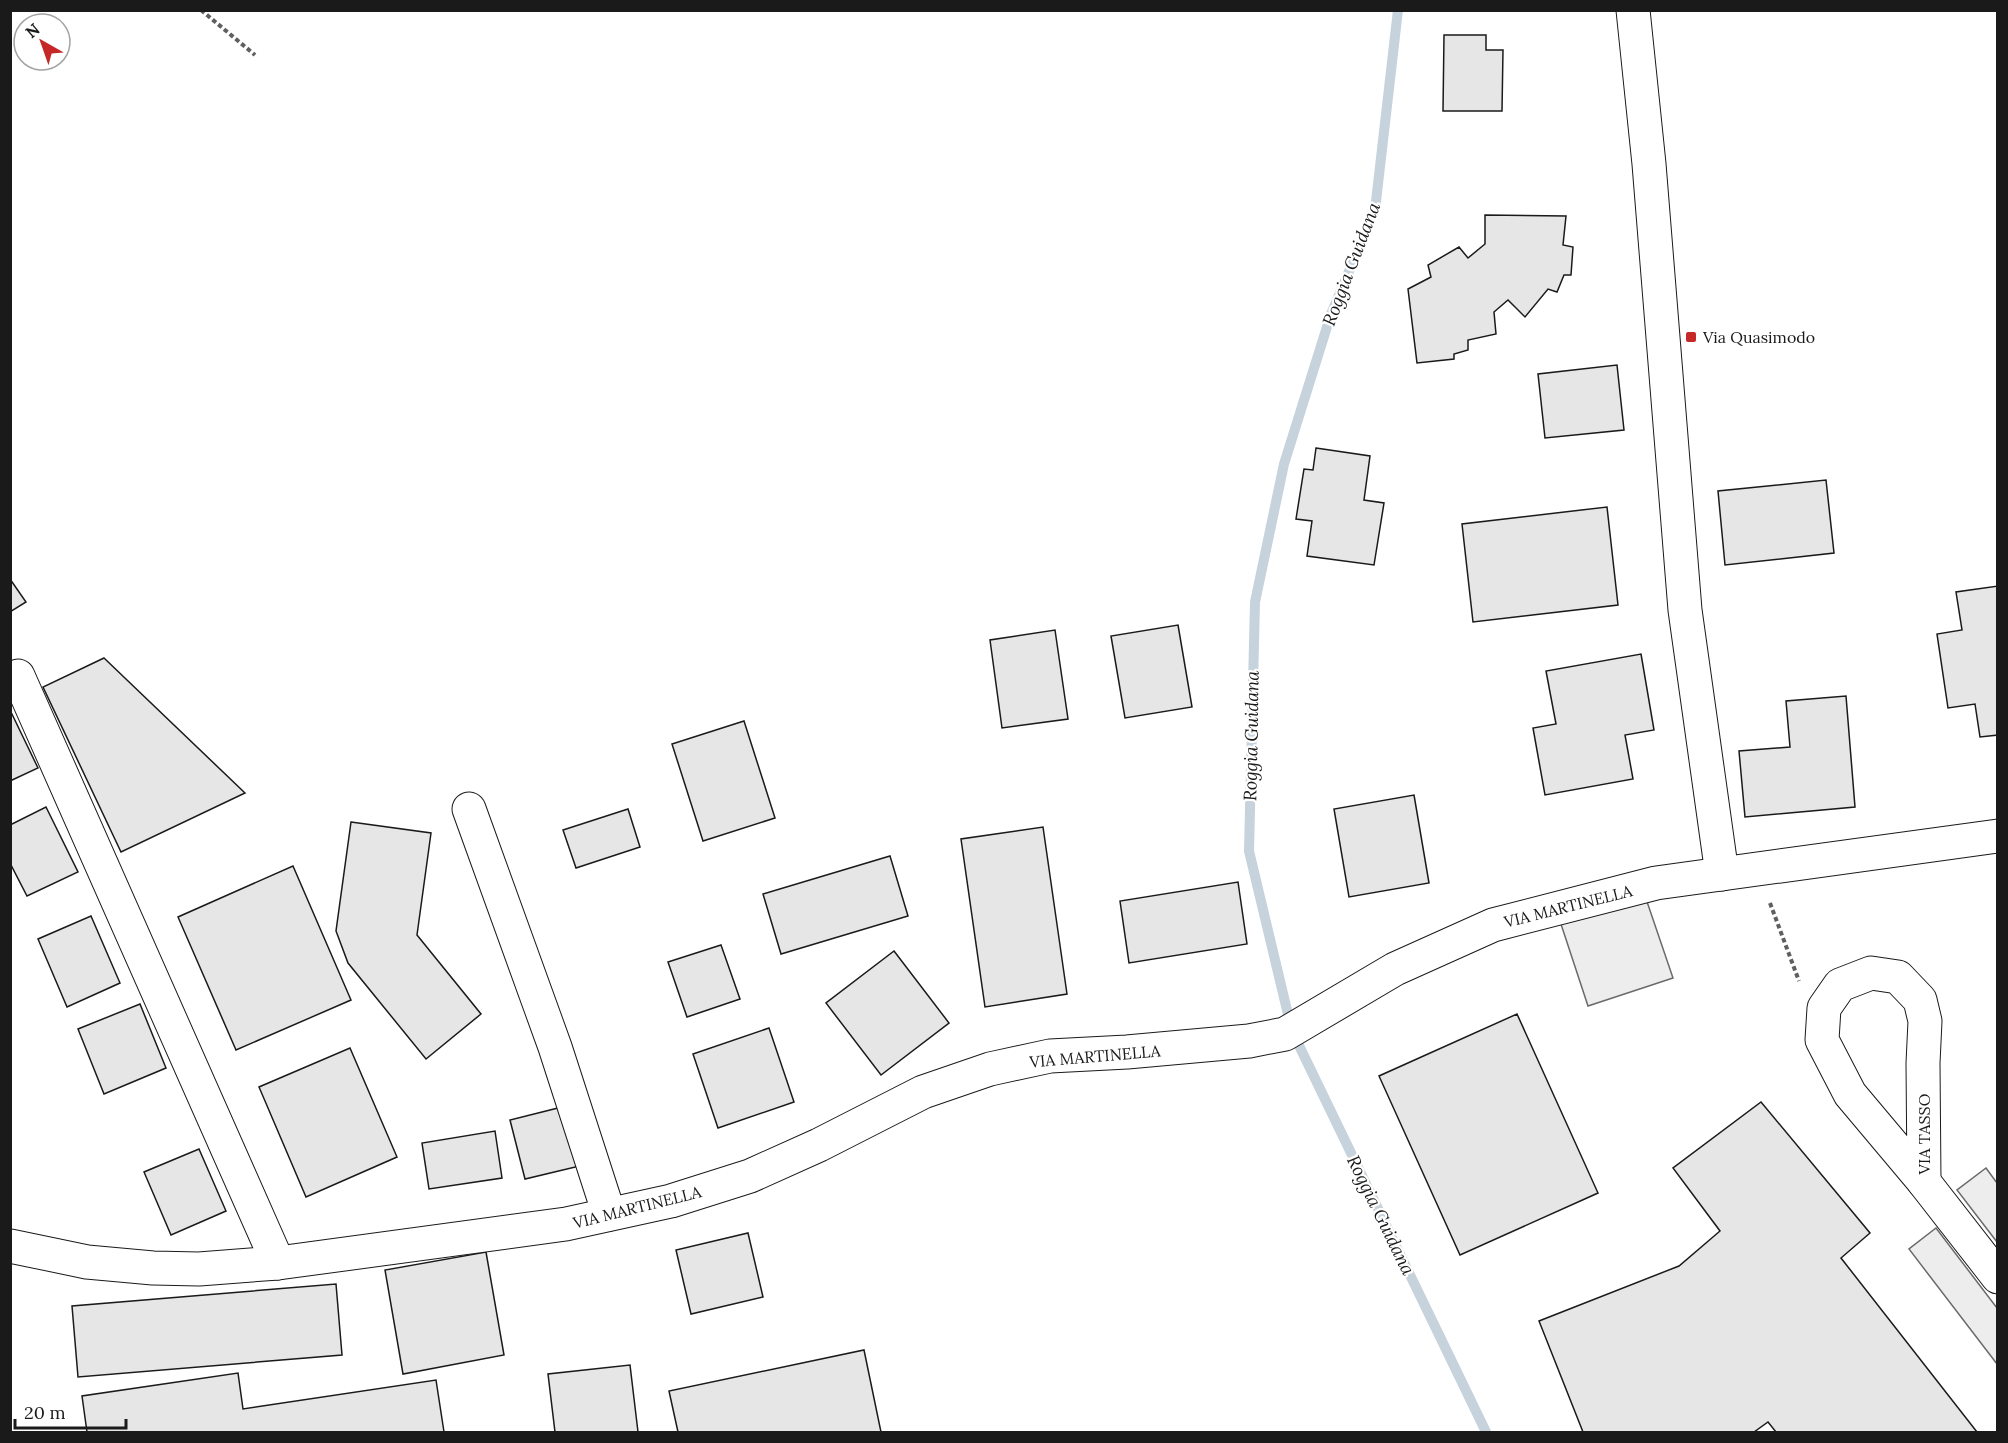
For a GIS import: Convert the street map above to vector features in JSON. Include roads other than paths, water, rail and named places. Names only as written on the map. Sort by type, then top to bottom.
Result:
[{"type":"street","points":[[1633,10],[1649,164],[1685,610],[1722,874]]},
{"type":"street","points":[[18,676],[278,1263]]},
{"type":"street","points":[[469,808],[555,1047],[609,1214]]},
{"type":"street","name":"VIA MARTINELLA","points":[[10,1246],[87,1262],[153,1268],[199,1269],[278,1263],[566,1224],[671,1200],[750,1176],[819,1145],[923,1092],[990,1069],[1050,1056],[1249,1041],[1297,1026],[1395,969],[1493,925],[1656,884],[1998,836]]},
{"type":"street","name":"VIA TASSO","points":[[1924,1182],[1925,1021],[1920,1000],[1898,977],[1871,973],[1840,985],[1824,1008],[1822,1040],[1850,1094],[1924,1182],[1998,1277]]},
{"type":"waterway","name":"Roggia Guidana","points":[[1398,10],[1375,210],[1331,314],[1284,464],[1255,602],[1249,851],[1292,1031],[1486,1432]]},
{"type":"place","name":"Via Quasimodo","points":[[1691,337]]}]
